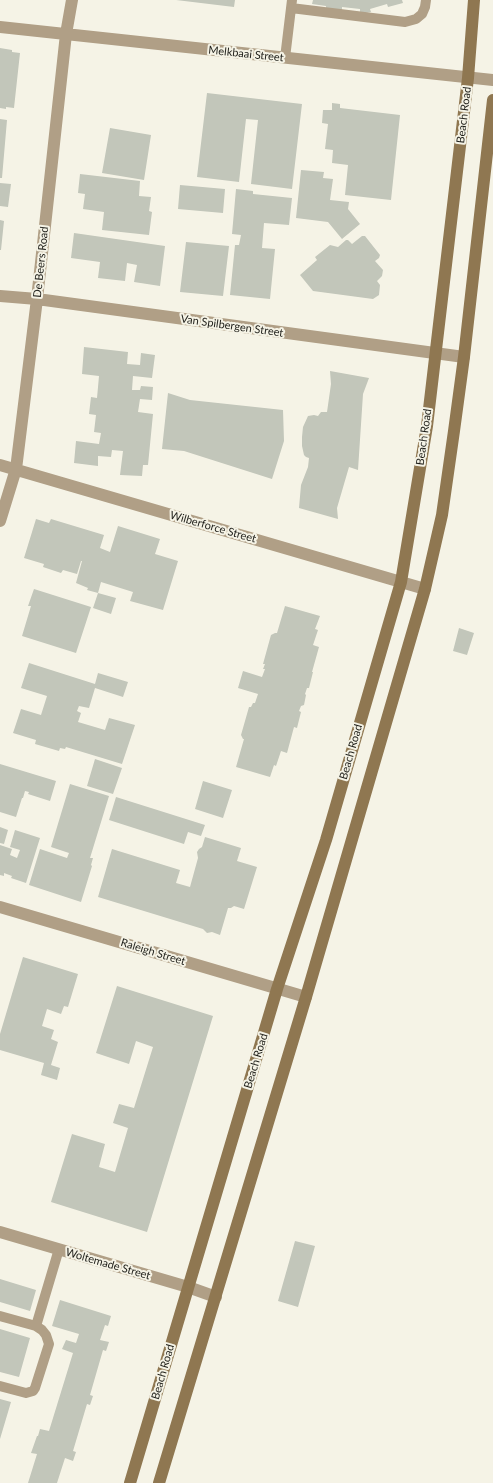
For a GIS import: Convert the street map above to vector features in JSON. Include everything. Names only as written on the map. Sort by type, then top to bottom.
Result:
[{"type":"main road","name":"Beach Road","points":[[130,1483],[278,989],[326,840],[401,582],[427,426],[468,78],[474,0]]},
{"type":"main road","points":[[159,1483],[306,997],[425,589],[442,515],[464,357],[493,100]]},
{"type":"street","name":"De Beers Road","points":[[0,521],[16,469],[66,34],[72,0]]},
{"type":"street","name":"Melkbaai Street","points":[[0,27],[493,80]]},
{"type":"street","name":"Van Spilbergen Street","points":[[0,296],[36,299],[464,357]]},
{"type":"street","name":"Wilberforce Street","points":[[0,465],[425,589]]},
{"type":"street","name":"Raleigh Street","points":[[0,906],[306,997]]},
{"type":"street","name":"Woltemade Street","points":[[0,1232],[216,1296]]},
{"type":"lane","points":[[285,58],[291,4],[405,22],[416,20],[422,14],[426,0]]},
{"type":"lane","points":[[36,1326],[59,1250]]},
{"type":"lane","points":[[0,1316],[36,1326],[46,1335],[49,1344],[35,1388],[26,1393],[0,1386]]},
{"type":"building","points":[[176,0],[235,0],[234,7]]},
{"type":"building","points":[[313,0],[402,0],[403,3],[388,7],[387,4],[370,9],[371,12],[365,13],[360,12],[360,9],[342,7],[342,10],[326,9],[326,6],[312,4]]},
{"type":"building","points":[[0,48],[20,53],[14,108],[0,108]]},
{"type":"building","points":[[207,93],[302,104],[292,189],[251,184],[258,120],[246,119],[239,182],[197,177]]},
{"type":"building","points":[[332,103],[340,104],[340,108],[400,115],[391,200],[345,195],[348,165],[332,163],[333,150],[325,149],[328,124],[322,123],[323,110],[332,110]]},
{"type":"building","points":[[0,119],[7,120],[2,178],[0,178]]},
{"type":"building","points":[[110,128],[151,135],[144,180],[102,173]]},
{"type":"building","points":[[301,170],[324,172],[323,178],[333,179],[330,200],[349,202],[348,209],[360,224],[342,239],[328,222],[296,218]]},
{"type":"building","points":[[80,174],[140,181],[139,196],[151,197],[149,211],[152,212],[149,235],[102,230],[104,212],[83,209],[85,194],[78,193]]},
{"type":"building","points":[[0,183],[11,184],[8,207],[0,206]]},
{"type":"building","points":[[180,185],[225,189],[223,213],[178,209]]},
{"type":"building","points":[[236,189],[253,191],[253,194],[292,198],[289,225],[264,223],[262,248],[275,249],[270,299],[230,295],[235,245],[239,245],[241,235],[232,234]]},
{"type":"building","points":[[0,220],[4,221],[1,250],[0,250]]},
{"type":"building","points":[[74,233],[165,246],[160,286],[134,282],[137,265],[127,263],[125,281],[98,278],[100,262],[71,258]]},
{"type":"building","points":[[362,236],[365,236],[380,255],[375,261],[383,270],[382,276],[377,281],[380,285],[379,295],[373,299],[313,291],[300,275],[317,260],[315,257],[330,245],[338,247],[346,240],[352,244]]},
{"type":"building","points":[[186,242],[229,246],[223,296],[180,292]]},
{"type":"building","points":[[84,347],[128,352],[127,364],[140,365],[141,353],[155,355],[152,378],[133,376],[132,390],[140,390],[141,386],[153,387],[152,400],[140,399],[138,412],[153,414],[148,465],[143,465],[142,476],[120,475],[123,451],[112,450],[111,457],[98,456],[98,466],[74,463],[76,441],[99,444],[101,433],[94,432],[96,415],[89,414],[91,397],[97,398],[99,376],[82,374]]},
{"type":"building","points":[[330,371],[369,378],[363,394],[358,470],[349,467],[337,508],[338,519],[299,508],[301,485],[308,467],[309,458],[304,455],[302,446],[303,427],[308,416],[318,416],[321,412],[327,412],[331,384]]},
{"type":"building","points":[[168,393],[190,400],[283,410],[284,441],[272,479],[184,451],[162,449]]},
{"type":"building","points":[[36,519],[49,523],[51,519],[104,535],[100,548],[110,552],[118,526],[160,539],[155,554],[178,561],[163,610],[130,601],[133,592],[101,582],[98,593],[87,590],[88,588],[76,583],[82,561],[77,574],[63,570],[61,573],[43,567],[44,564],[24,558]]},
{"type":"building","points":[[34,589],[91,607],[76,653],[22,636],[31,606],[28,606]]},
{"type":"building","points":[[98,593],[116,598],[111,614],[93,608]]},
{"type":"building","points":[[285,606],[320,616],[315,629],[318,630],[313,645],[319,647],[309,688],[307,688],[305,694],[304,705],[301,706],[299,711],[301,712],[297,728],[294,727],[287,753],[281,751],[276,766],[274,765],[270,777],[236,767],[244,739],[241,735],[249,707],[255,703],[258,694],[238,688],[243,671],[262,677],[265,669],[263,669],[265,664],[263,664],[271,635],[277,633]]},
{"type":"building","points":[[459,628],[474,633],[467,655],[453,651]]},
{"type":"building","points":[[29,663],[95,684],[98,673],[128,682],[123,697],[95,688],[89,708],[79,706],[77,711],[81,713],[78,722],[105,730],[109,718],[135,725],[122,764],[66,747],[65,749],[60,748],[59,751],[35,744],[36,740],[13,733],[21,709],[41,715],[47,696],[21,688]]},
{"type":"building","points":[[95,759],[122,768],[113,794],[87,786]]},
{"type":"building","points":[[0,764],[56,781],[50,801],[28,794],[29,792],[25,791],[16,817],[0,812]]},
{"type":"building","points":[[203,781],[232,790],[223,818],[195,809]]},
{"type":"building","points":[[70,784],[109,796],[90,858],[93,858],[92,866],[81,902],[29,885],[40,849],[67,858],[69,853],[51,847]]},
{"type":"building","points":[[116,797],[205,825],[201,836],[188,832],[184,844],[109,820]]},
{"type":"building","points":[[0,827],[8,830],[4,844],[0,843]]},
{"type":"building","points":[[15,830],[40,838],[26,883],[11,878],[12,876],[4,873],[4,876],[0,875],[0,845],[12,849],[10,855],[17,858],[20,850],[10,847]]},
{"type":"building","points":[[205,837],[241,848],[237,861],[257,867],[244,909],[234,906],[228,908],[220,935],[212,932],[207,933],[203,929],[98,897],[112,849],[180,870],[176,883],[190,887],[198,858],[197,852],[202,847]]},
{"type":"building","points":[[23,957],[78,974],[68,1007],[64,1006],[61,1014],[47,1009],[42,1026],[54,1030],[51,1039],[58,1042],[51,1065],[60,1068],[57,1080],[41,1075],[44,1063],[0,1050],[0,1034]]},
{"type":"building","points":[[117,986],[213,1016],[147,1232],[51,1202],[72,1134],[105,1144],[99,1167],[115,1172],[128,1128],[113,1123],[119,1104],[134,1108],[153,1047],[136,1041],[129,1064],[96,1053]]},
{"type":"building","points":[[295,1241],[315,1246],[298,1307],[278,1301]]},
{"type":"building","points":[[0,1279],[36,1290],[30,1311],[0,1302]]},
{"type":"building","points":[[60,1300],[111,1316],[108,1326],[105,1325],[100,1340],[109,1342],[106,1351],[103,1350],[90,1395],[93,1396],[90,1405],[87,1404],[73,1451],[76,1452],[73,1461],[65,1458],[57,1483],[28,1483],[37,1454],[31,1453],[40,1429],[49,1431],[73,1353],[62,1349],[66,1340],[76,1343],[79,1334],[52,1326]]},
{"type":"building","points":[[0,1329],[30,1338],[19,1377],[0,1372]]},
{"type":"building","points":[[0,1399],[11,1402],[0,1439]]}]
